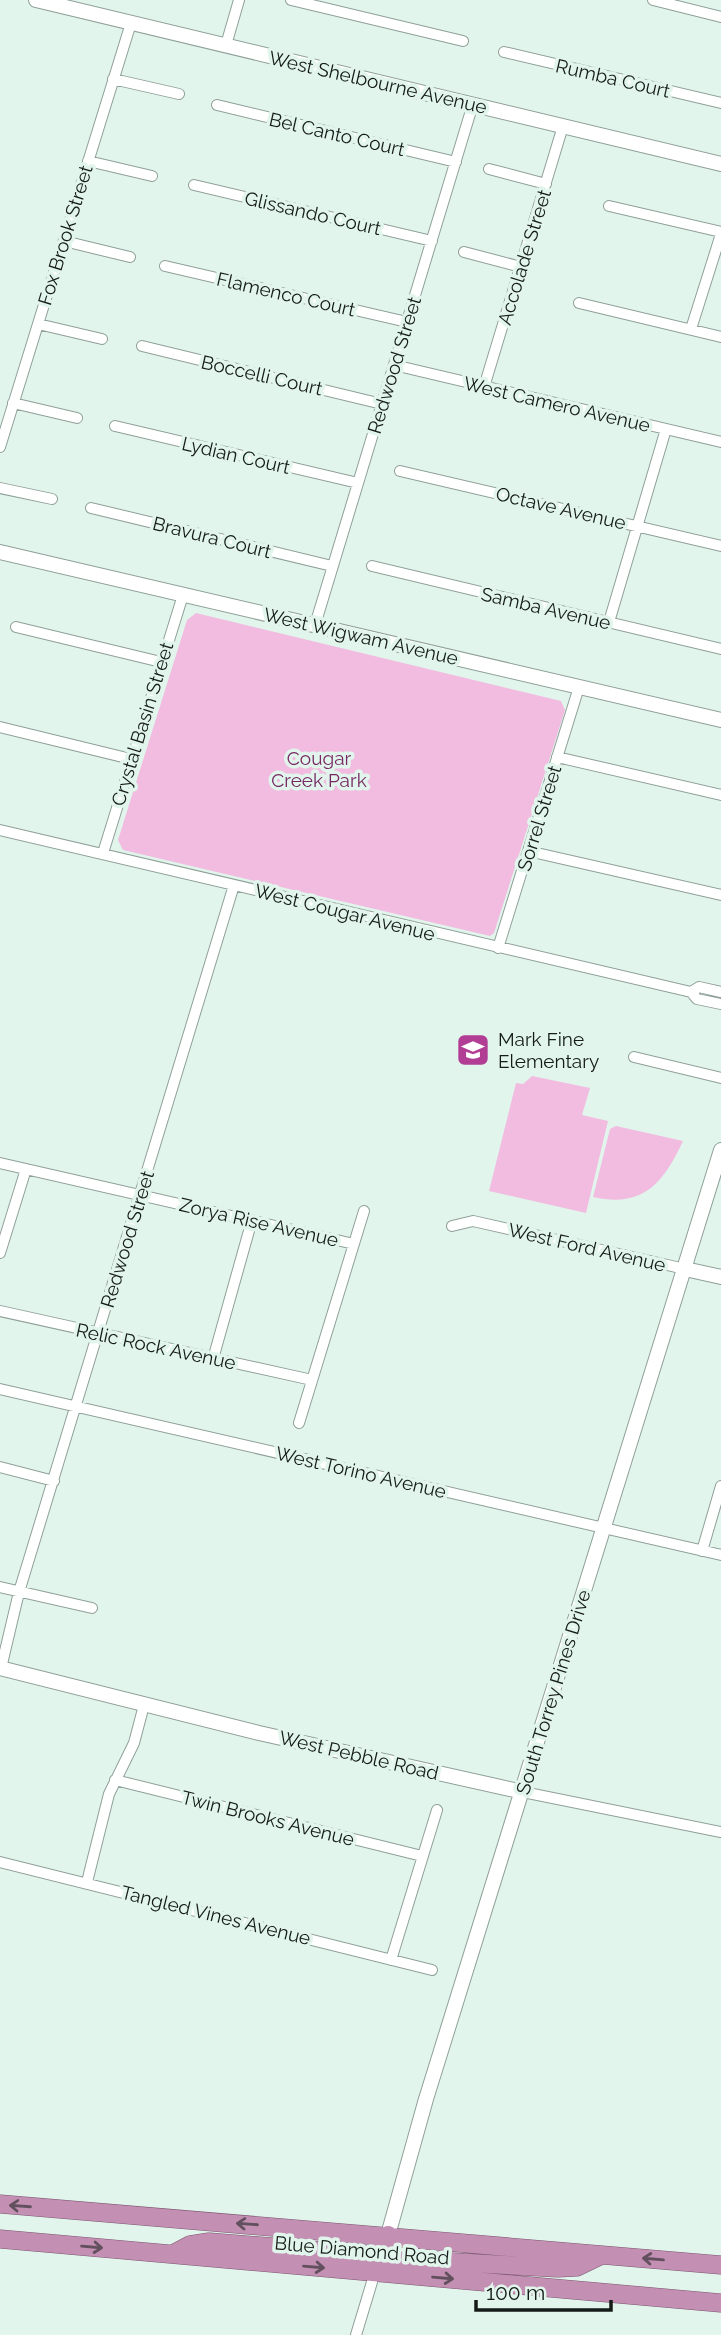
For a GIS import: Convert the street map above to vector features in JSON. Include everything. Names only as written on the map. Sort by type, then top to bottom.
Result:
[{"type":"highway","name":"Blue Diamond Road","points":[[0,2204],[721,2265]]},
{"type":"highway","points":[[173,2254],[190,2245],[209,2242],[372,2255],[384,2249],[388,2235]]},
{"type":"highway","name":"Blue Diamond Road","points":[[0,2239],[721,2303]]},
{"type":"highway","points":[[374,2272],[393,2262],[417,2260],[558,2269],[577,2267],[602,2255]]},
{"type":"street","name":"West Shelbourne Avenue","points":[[36,0],[721,164]]},
{"type":"street","points":[[226,45],[239,0]]},
{"type":"street","points":[[291,0],[463,41]]},
{"type":"street","points":[[653,0],[721,17]]},
{"type":"street","name":"Fox Brook Street","points":[[0,447],[131,23]]},
{"type":"street","name":"Rumba Court","points":[[504,52],[721,103]]},
{"type":"street","points":[[113,79],[179,94]]},
{"type":"street","name":"Redwood Street","points":[[315,625],[474,104]]},
{"type":"street","name":"Bel Canto Court","points":[[217,105],[456,162]]},
{"type":"street","name":"Accolade Street","points":[[484,387],[564,127]]},
{"type":"street","points":[[88,161],[152,176]]},
{"type":"street","points":[[489,169],[546,184]]},
{"type":"street","name":"Glissando Court","points":[[194,185],[432,241]]},
{"type":"street","points":[[609,206],[721,233],[691,329]]},
{"type":"street","points":[[64,240],[130,257]]},
{"type":"street","points":[[464,252],[521,267]]},
{"type":"street","name":"Flamenco Court","points":[[165,266],[407,322]]},
{"type":"street","points":[[579,303],[721,337]]},
{"type":"street","points":[[38,324],[102,339]]},
{"type":"street","name":"Boccelli Court","points":[[142,346],[382,404]]},
{"type":"street","name":"West Camero Avenue","points":[[394,365],[721,442]]},
{"type":"street","points":[[13,403],[77,418]]},
{"type":"street","name":"Lydian Court","points":[[115,426],[358,483]]},
{"type":"street","points":[[609,622],[666,429]]},
{"type":"street","name":"Octave Avenue","points":[[400,471],[721,546]]},
{"type":"street","points":[[0,488],[52,499]]},
{"type":"street","name":"Bravura Court","points":[[91,508],[332,566]]},
{"type":"street","name":"West Wigwam Avenue","points":[[0,552],[721,720]]},
{"type":"street","name":"Samba Avenue","points":[[372,566],[721,649]]},
{"type":"street","name":"Crystal Basin Street","points":[[103,853],[183,595]]},
{"type":"street","points":[[16,627],[161,662]]},
{"type":"street","name":"Sorrel Street","points":[[498,948],[579,687]]},
{"type":"street","points":[[0,727],[131,759]]},
{"type":"street","points":[[557,757],[721,795]]},
{"type":"street","name":"West Cougar Avenue","points":[[0,830],[691,992],[697,999],[721,1004]]},
{"type":"street","points":[[528,851],[721,895]]},
{"type":"street","name":"Redwood Street","points":[[1,1668],[19,1592],[234,885]]},
{"type":"street","name":"West Cougar Avenue","points":[[691,992],[699,987],[721,992]]},
{"type":"street","points":[[634,1057],[721,1078]]},
{"type":"street","name":"South Torrey Pines Drive","points":[[388,2235],[430,2087],[720,1156]]},
{"type":"street","name":"Zorya Rise Avenue","points":[[0,1163],[354,1244]]},
{"type":"street","points":[[0,1253],[26,1169]]},
{"type":"street","points":[[299,1423],[364,1211]]},
{"type":"street","points":[[213,1359],[252,1220]]},
{"type":"street","name":"West Ford Avenue","points":[[452,1226],[473,1222],[721,1277]]},
{"type":"street","name":"Relic Rock Avenue","points":[[0,1311],[312,1380]]},
{"type":"street","name":"West Torino Avenue","points":[[0,1389],[721,1555]]},
{"type":"street","points":[[0,1467],[54,1480]]},
{"type":"street","points":[[702,1551],[721,1486]]},
{"type":"street","points":[[0,1587],[92,1608]]},
{"type":"street","name":"West Pebble Road","points":[[1,1668],[144,1705],[523,1792],[721,1832]]},
{"type":"street","points":[[87,1882],[115,1780],[134,1743],[144,1705]]},
{"type":"street","name":"Twin Brooks Avenue","points":[[115,1780],[422,1856]]},
{"type":"street","points":[[391,1960],[437,1810]]},
{"type":"street","name":"Tangled Vines Avenue","points":[[0,1862],[432,1970]]},
{"type":"street","points":[[356,2335],[374,2272]]},
{"type":"green space","name":"Cougar Creek Park","points":[[196,613],[561,701],[565,710],[494,933],[490,936],[123,850],[118,840],[187,620]]},
{"type":"green space","points":[[532,1076],[590,1088],[582,1115],[608,1121],[586,1213],[489,1191],[516,1083],[523,1084]]},
{"type":"green space","points":[[616,1126],[683,1141],[668,1169],[649,1189],[625,1199],[593,1197],[610,1129]]},
{"type":"place","name":"Mark Fine Elementary","points":[[473,1050]]}]
